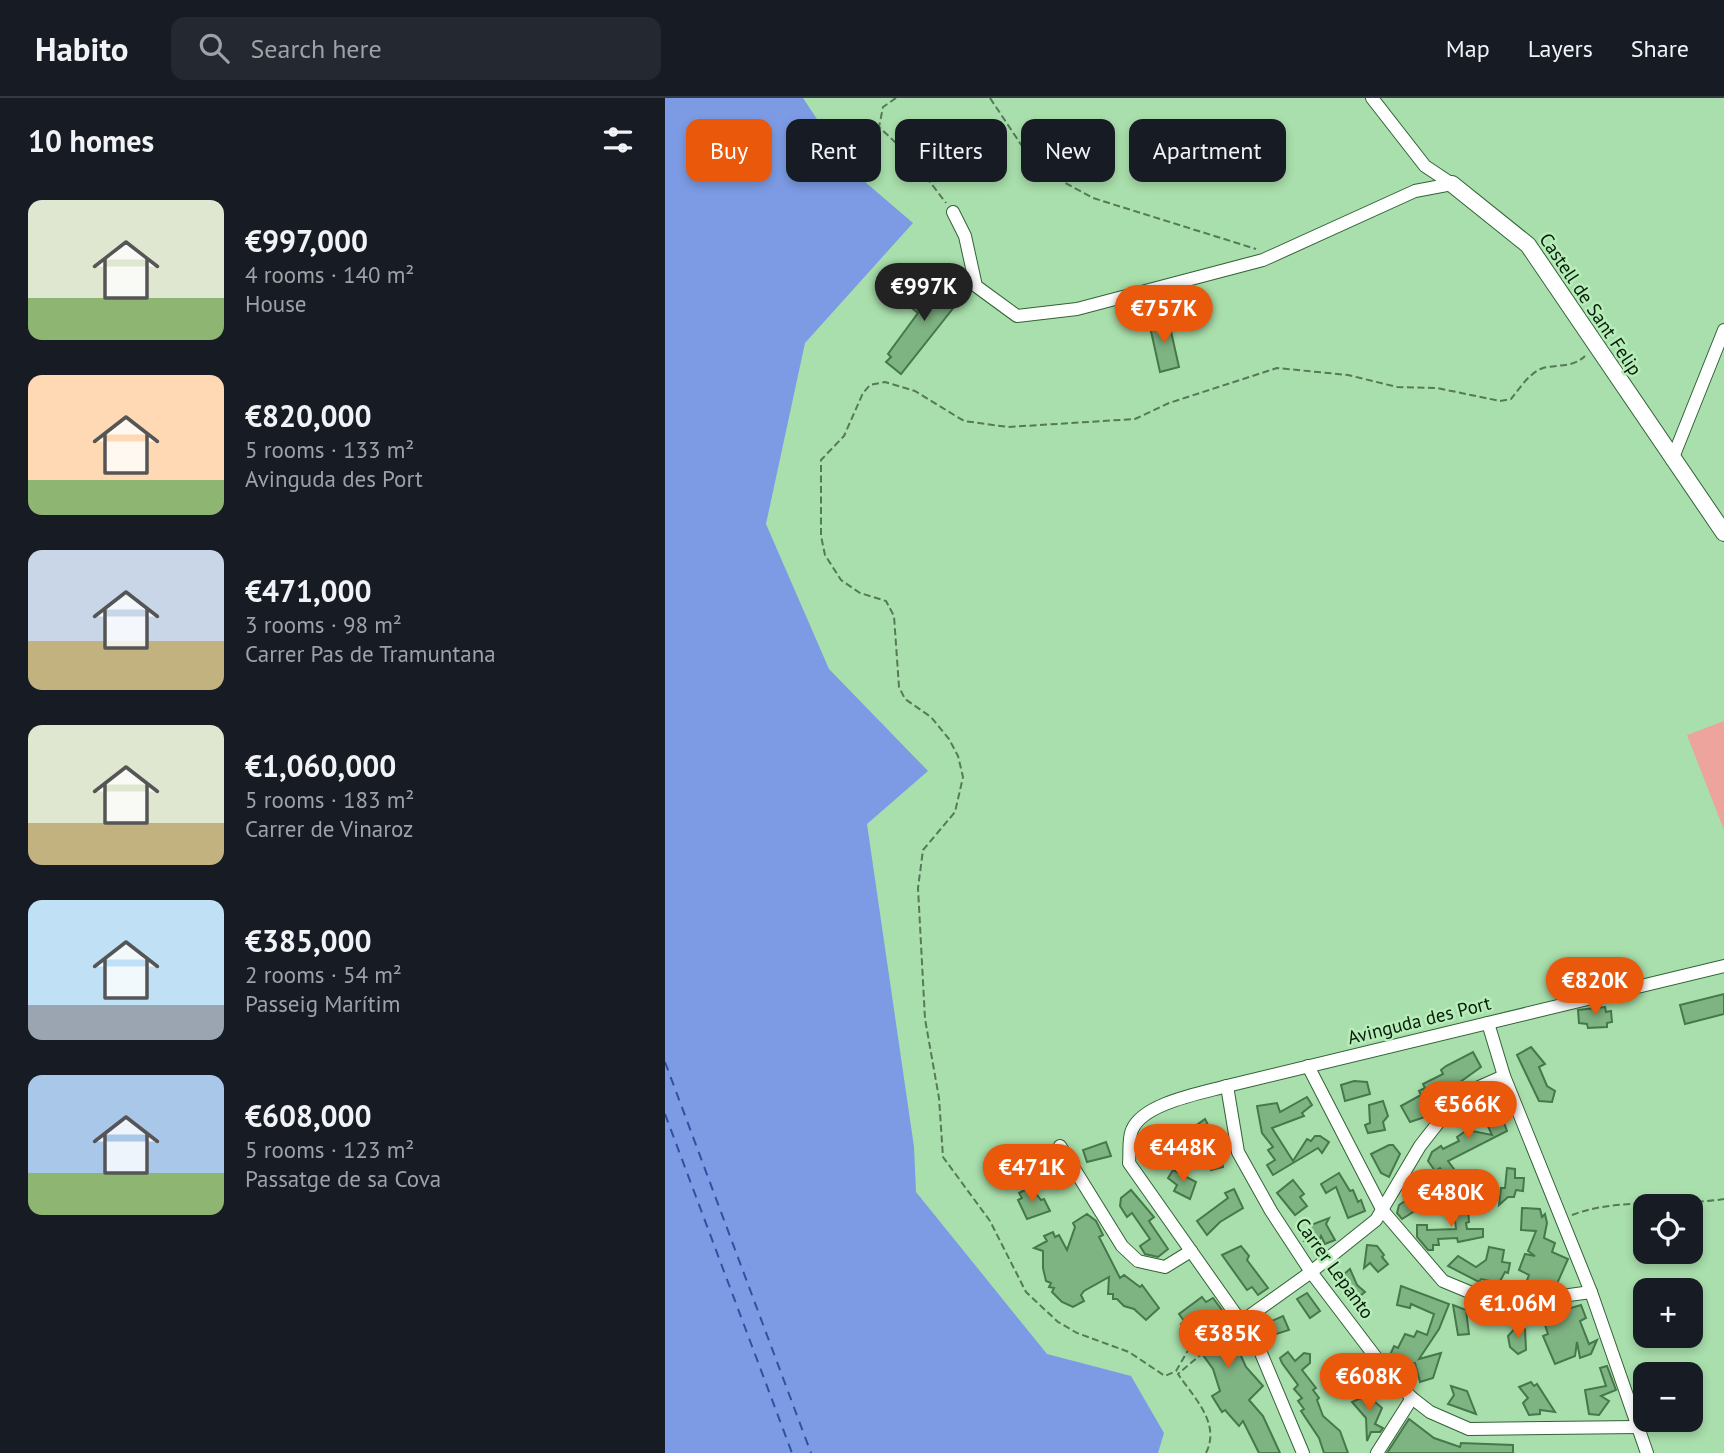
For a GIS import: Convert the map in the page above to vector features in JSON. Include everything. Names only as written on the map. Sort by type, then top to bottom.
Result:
[{"type":"street","name":"Castell de Sant Felip","points":[[1372,98],[1425,166],[1507,225],[1528,246],[1724,533]]},
{"type":"street","points":[[953,212],[965,236],[976,286],[1017,316],[1077,309],[1263,260],[1415,191],[1452,184]]},
{"type":"street","points":[[1672,460],[1724,330]]},
{"type":"street","name":"Avinguda des Port","points":[[1191,1251],[1129,1163],[1132,1130],[1146,1113],[1178,1100],[1227,1086],[1724,966]]},
{"type":"street","points":[[1488,1023],[1504,1076],[1591,1292],[1633,1413]]},
{"type":"street","points":[[1308,1066],[1383,1210],[1443,1281],[1479,1296],[1519,1302],[1591,1292]]},
{"type":"street","points":[[1241,1322],[1311,1272],[1383,1210],[1420,1146],[1459,1096],[1504,1076]]},
{"type":"street","name":"Carrer Lepanto","points":[[1227,1086],[1238,1152],[1271,1211],[1311,1272],[1390,1376],[1412,1398],[1430,1412],[1469,1429],[1633,1427]]},
{"type":"street","points":[[1064,1151],[1122,1246],[1138,1261],[1165,1267],[1191,1251],[1258,1346],[1303,1453]]},
{"type":"street","points":[[1377,1453],[1412,1398]]},
{"type":"street","points":[[1640,1432],[1647,1453]]},
{"type":"lane","points":[[1017,1179],[1064,1151]]},
{"type":"path","points":[[896,98],[883,107],[879,127],[911,157],[953,212]]},
{"type":"path","points":[[990,98],[1024,149],[1049,174],[1093,198],[1237,245],[1278,253]]},
{"type":"path","points":[[1190,1347],[1176,1371],[1164,1376],[1129,1352],[1077,1333],[1058,1322],[1026,1292],[991,1221],[943,1157],[939,1098],[925,1019],[918,888],[923,850],[955,812],[963,777],[958,756],[949,739],[931,718],[905,699],[899,687],[894,616],[886,601],[860,593],[841,580],[825,555],[821,536],[821,460],[844,436],[863,393],[870,385],[885,382],[915,391],[964,421],[1008,427],[1135,419],[1169,403],[1277,368],[1348,375],[1397,387],[1437,388],[1500,401],[1511,400],[1529,377],[1541,369],[1578,363],[1587,354]]},
{"type":"path","points":[[1562,1219],[1595,1206],[1691,1205],[1724,1199]]},
{"type":"path","points":[[1206,1453],[1213,1438],[1208,1417],[1178,1374],[1241,1322]]},
{"type":"shaded area","points":[[1724,721],[1724,830],[1687,735]]},
{"type":"water","points":[[665,98],[803,98],[817,119],[786,119],[786,182],[865,182],[913,223],[805,343],[766,524],[829,669],[928,771],[867,824],[914,1147],[916,1192],[1047,1354],[1131,1376],[1164,1433],[1158,1453],[665,1453]]},
{"type":"building","points":[[937,276],[962,297],[901,374],[886,362],[891,357],[888,354],[918,313],[913,309]]},
{"type":"building","points":[[1168,318],[1179,367],[1160,372],[1149,322]]},
{"type":"building","points":[[1724,994],[1724,1014],[1685,1024],[1680,1005]]},
{"type":"building","points":[[1605,1007],[1606,1012],[1611,1011],[1612,1022],[1607,1023],[1607,1027],[1588,1028],[1587,1024],[1579,1023],[1578,1010]]},
{"type":"building","points":[[1531,1047],[1545,1064],[1539,1067],[1547,1086],[1555,1091],[1552,1102],[1539,1101],[1517,1055]]},
{"type":"building","points":[[1473,1052],[1481,1067],[1445,1093],[1446,1096],[1435,1104],[1436,1107],[1423,1114],[1425,1117],[1410,1122],[1401,1106],[1421,1095],[1419,1091],[1425,1088],[1423,1084],[1443,1074],[1441,1070],[1446,1066]]},
{"type":"building","points":[[1354,1081],[1367,1082],[1370,1094],[1345,1101],[1341,1085]]},
{"type":"building","points":[[1307,1097],[1312,1105],[1302,1113],[1304,1116],[1272,1128],[1293,1161],[1307,1139],[1311,1141],[1315,1136],[1320,1136],[1329,1142],[1322,1153],[1318,1148],[1273,1175],[1267,1165],[1275,1160],[1268,1150],[1273,1147],[1262,1133],[1257,1106],[1277,1103],[1280,1112]]},
{"type":"building","points":[[1383,1101],[1388,1116],[1383,1122],[1385,1130],[1368,1133],[1365,1125],[1370,1123],[1369,1105]]},
{"type":"building","points":[[1483,1102],[1498,1106],[1507,1131],[1448,1161],[1457,1173],[1448,1180],[1440,1168],[1435,1171],[1428,1161],[1432,1152],[1441,1146],[1443,1149],[1459,1141],[1457,1137],[1467,1130],[1492,1135],[1481,1111]]},
{"type":"building","points":[[1205,1119],[1219,1146],[1223,1167],[1211,1170],[1203,1136],[1193,1140],[1187,1132]]},
{"type":"building","points":[[1172,1134],[1180,1151],[1165,1159],[1161,1138]]},
{"type":"building","points":[[1106,1142],[1111,1156],[1087,1162],[1083,1150]]},
{"type":"building","points":[[1393,1145],[1400,1154],[1389,1177],[1381,1173],[1371,1154]]},
{"type":"building","points":[[1046,1147],[1052,1148],[1056,1155],[1028,1165],[1006,1182],[1000,1184],[992,1173],[1020,1154],[1022,1157],[1028,1152],[1030,1155]]},
{"type":"building","points":[[1507,1168],[1515,1169],[1515,1178],[1524,1178],[1523,1191],[1516,1190],[1514,1197],[1508,1197],[1499,1205],[1501,1188],[1505,1188]]},
{"type":"building","points":[[1173,1170],[1196,1182],[1190,1199],[1174,1191],[1177,1185],[1168,1178]]},
{"type":"building","points":[[1339,1173],[1350,1191],[1353,1190],[1358,1202],[1361,1200],[1365,1211],[1348,1218],[1336,1187],[1326,1193],[1321,1184]]},
{"type":"building","points":[[1293,1180],[1304,1194],[1300,1197],[1307,1206],[1295,1215],[1277,1193]]},
{"type":"building","points":[[1031,1187],[1041,1200],[1044,1199],[1050,1211],[1027,1219],[1018,1200],[1022,1198],[1019,1193]]},
{"type":"building","points":[[1234,1189],[1243,1208],[1220,1222],[1207,1235],[1197,1221],[1228,1198],[1225,1193]]},
{"type":"building","points":[[1131,1190],[1154,1217],[1149,1221],[1168,1249],[1158,1257],[1145,1254],[1140,1246],[1150,1239],[1132,1213],[1127,1217],[1120,1206],[1121,1198]]},
{"type":"building","points":[[1411,1197],[1426,1204],[1402,1219],[1397,1213],[1399,1205]]},
{"type":"building","points":[[1467,1197],[1467,1229],[1483,1229],[1483,1237],[1458,1242],[1457,1238],[1438,1239],[1439,1245],[1433,1245],[1433,1250],[1428,1250],[1417,1237],[1417,1225],[1427,1225],[1427,1230],[1456,1229],[1453,1204]]},
{"type":"building","points":[[1522,1208],[1540,1209],[1542,1217],[1545,1214],[1547,1223],[1544,1238],[1555,1243],[1552,1252],[1568,1259],[1556,1286],[1549,1283],[1547,1289],[1533,1291],[1524,1288],[1529,1275],[1519,1270],[1525,1254],[1535,1256],[1528,1251],[1536,1231],[1521,1230]]},
{"type":"building","points":[[1087,1214],[1096,1221],[1103,1235],[1099,1237],[1120,1278],[1124,1275],[1140,1287],[1142,1285],[1159,1308],[1146,1320],[1134,1309],[1113,1299],[1113,1294],[1108,1294],[1109,1277],[1084,1291],[1081,1295],[1084,1301],[1073,1307],[1062,1302],[1052,1292],[1054,1288],[1049,1287],[1051,1283],[1046,1281],[1043,1268],[1043,1251],[1034,1248],[1047,1241],[1044,1236],[1053,1232],[1055,1237],[1059,1235],[1067,1250],[1075,1227],[1073,1223]]},
{"type":"building","points":[[1329,1218],[1326,1224],[1335,1240],[1325,1244],[1321,1236],[1317,1246],[1304,1241],[1311,1225]]},
{"type":"building","points":[[1367,1245],[1377,1246],[1388,1264],[1378,1272],[1370,1263],[1364,1268]]},
{"type":"building","points":[[1241,1246],[1249,1256],[1247,1260],[1268,1288],[1258,1295],[1252,1287],[1247,1290],[1222,1255]]},
{"type":"building","points":[[1489,1247],[1504,1250],[1502,1262],[1510,1263],[1508,1273],[1505,1272],[1499,1283],[1481,1279],[1479,1282],[1448,1266],[1458,1256],[1476,1267],[1486,1260]]},
{"type":"building","points":[[1350,1269],[1357,1285],[1365,1292],[1360,1296],[1363,1300],[1355,1306],[1337,1280]]},
{"type":"building","points":[[1401,1286],[1449,1304],[1439,1329],[1419,1359],[1441,1353],[1433,1378],[1420,1382],[1415,1363],[1400,1366],[1398,1359],[1390,1355],[1394,1346],[1398,1348],[1405,1334],[1414,1337],[1417,1331],[1427,1335],[1434,1314],[1411,1304],[1410,1308],[1397,1305]]},
{"type":"building","points":[[1307,1293],[1320,1311],[1310,1318],[1297,1299]]},
{"type":"building","points":[[1202,1297],[1206,1302],[1213,1298],[1230,1321],[1226,1323],[1246,1367],[1263,1386],[1249,1400],[1263,1416],[1280,1453],[1259,1453],[1243,1421],[1239,1426],[1225,1410],[1222,1412],[1212,1396],[1220,1391],[1213,1369],[1203,1355],[1206,1353],[1181,1324],[1184,1321],[1179,1314]]},
{"type":"building","points":[[1453,1305],[1466,1310],[1469,1334],[1458,1335]]},
{"type":"building","points":[[1581,1305],[1586,1318],[1580,1321],[1589,1344],[1597,1340],[1591,1354],[1580,1358],[1577,1342],[1575,1356],[1555,1364],[1543,1336],[1548,1334],[1545,1325],[1548,1323],[1547,1319],[1558,1314],[1557,1312]]},
{"type":"building","points":[[1283,1316],[1289,1330],[1270,1336],[1265,1324]]},
{"type":"building","points":[[1516,1327],[1525,1329],[1526,1350],[1518,1354],[1510,1347],[1508,1336]]},
{"type":"building","points":[[1288,1352],[1295,1361],[1304,1353],[1310,1354],[1310,1363],[1302,1370],[1316,1388],[1313,1390],[1319,1398],[1317,1400],[1323,1416],[1340,1431],[1348,1453],[1324,1453],[1319,1438],[1301,1411],[1304,1409],[1298,1401],[1302,1398],[1294,1389],[1298,1385],[1280,1358]]},
{"type":"building","points":[[1342,1356],[1345,1361],[1349,1358],[1359,1376],[1345,1384],[1331,1363]]},
{"type":"building","points":[[1607,1366],[1616,1390],[1601,1396],[1609,1401],[1599,1415],[1589,1414],[1585,1390],[1606,1386],[1600,1368]]},
{"type":"building","points":[[1531,1382],[1534,1386],[1537,1384],[1555,1412],[1540,1410],[1540,1414],[1529,1415],[1523,1403],[1528,1398],[1519,1387]]},
{"type":"building","points":[[1451,1386],[1467,1391],[1476,1414],[1448,1404],[1454,1395]]},
{"type":"building","points":[[1367,1395],[1382,1408],[1375,1424],[1383,1428],[1380,1432],[1371,1432],[1367,1441],[1366,1418],[1352,1402]]},
{"type":"building","points":[[1409,1419],[1434,1438],[1460,1447],[1461,1443],[1513,1445],[1513,1453],[1387,1453]]},
{"type":"ferry route","points":[[665,1062],[811,1453]]},
{"type":"ferry route","points":[[665,1114],[792,1453]]}]
